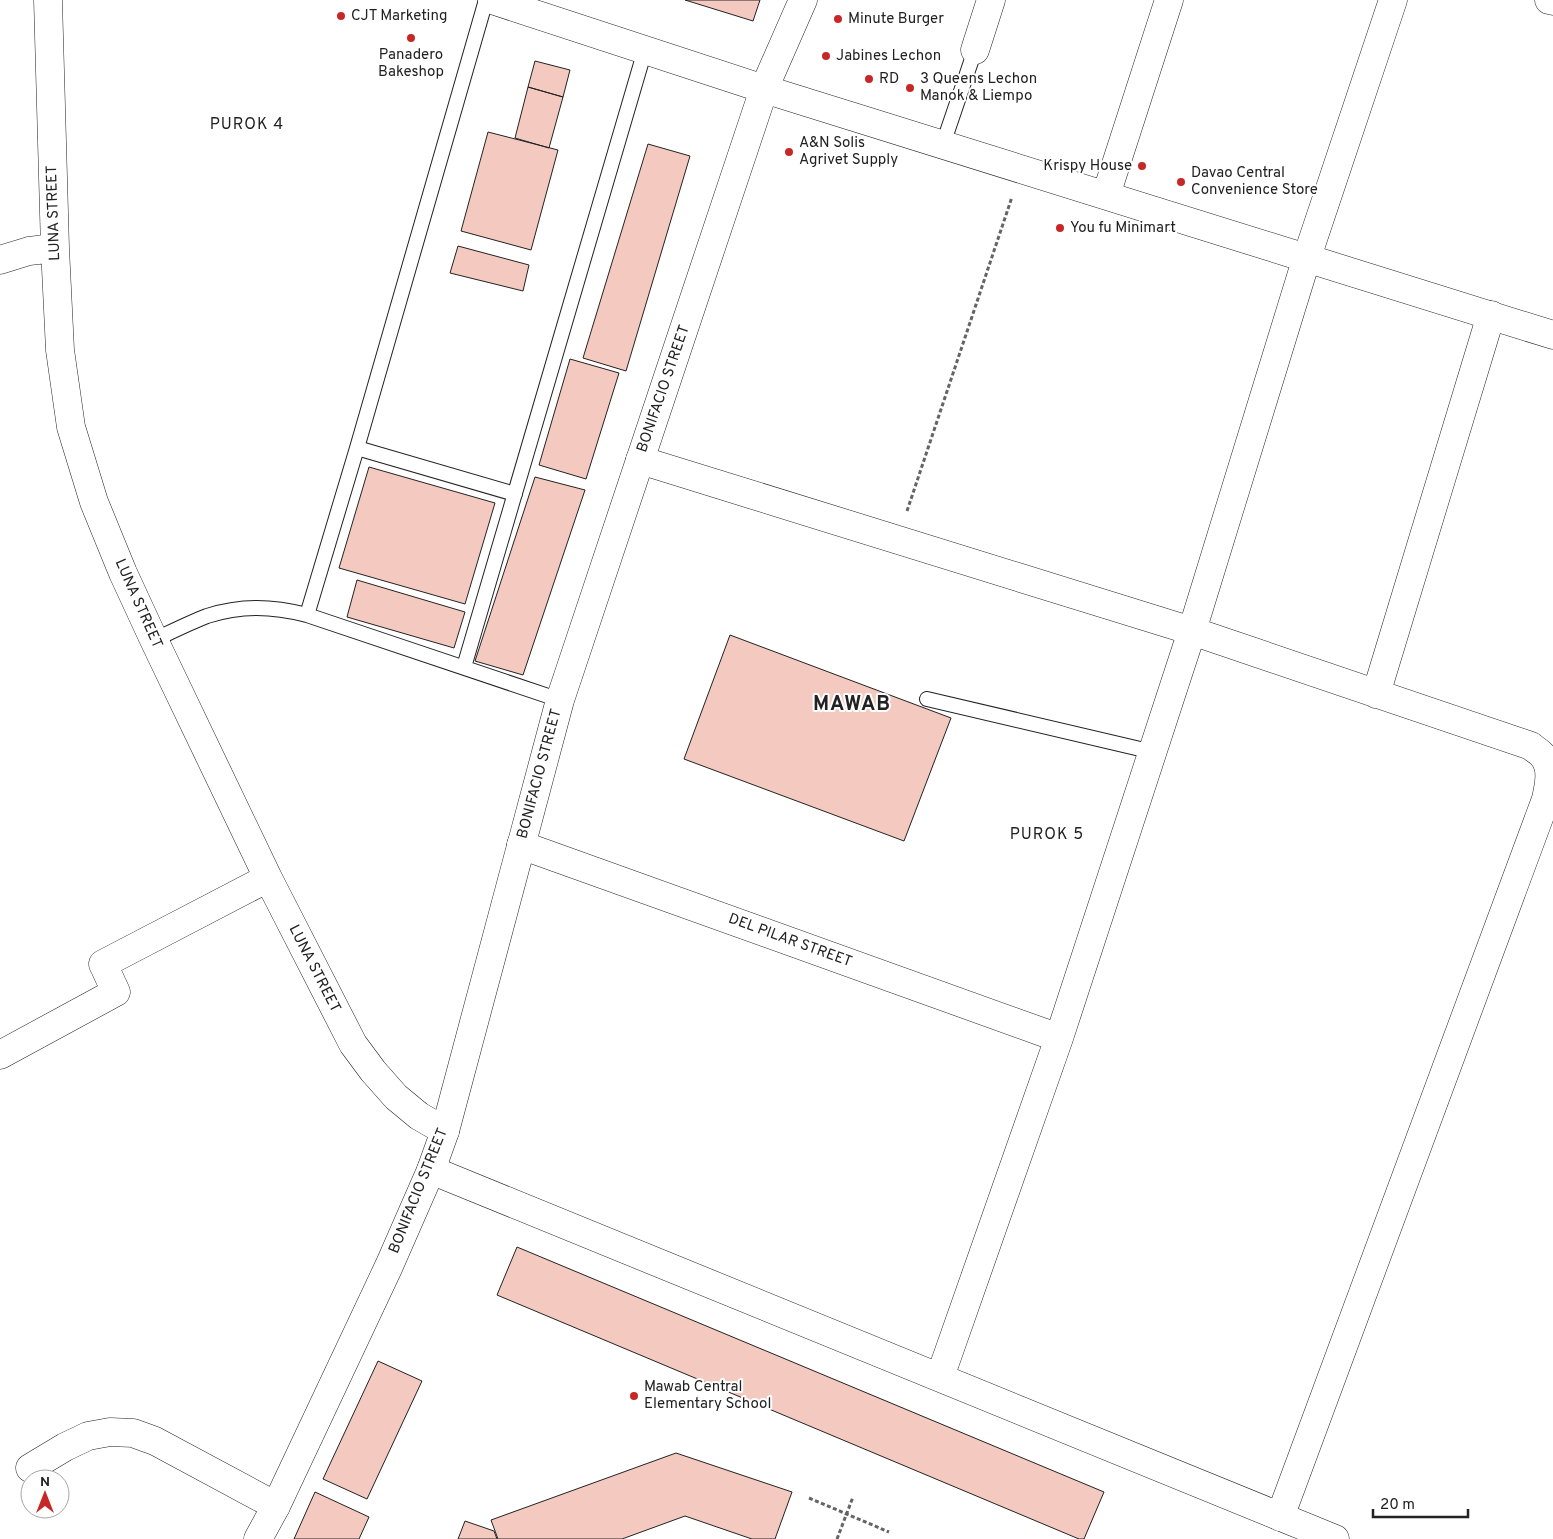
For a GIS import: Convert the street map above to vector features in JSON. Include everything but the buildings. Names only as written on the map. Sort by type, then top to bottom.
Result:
[{"type":"street","name":"LUNA STREET","points":[[48,0],[55,248],[60,350],[71,428],[94,502],[154,640],[268,878],[352,1044],[372,1072],[396,1097],[419,1116],[445,1131]]},
{"type":"street","points":[[492,0],[764,89],[1553,335]]},
{"type":"street","name":"BONIFACIO STREET","points":[[258,1539],[276,1506],[389,1266],[431,1170],[445,1131],[560,700],[764,89],[803,0]]},
{"type":"street","points":[[975,50],[991,0]]},
{"type":"street","points":[[1106,195],[1169,0]]},
{"type":"street","points":[[940,1377],[1059,1038],[1192,631],[1307,257],[1393,0]]},
{"type":"street","points":[[1549,0],[1553,1]]},
{"type":"street","points":[[0,260],[29,251],[55,248]]},
{"type":"street","points":[[1376,694],[1491,315]]},
{"type":"street","points":[[640,460],[1192,631],[1530,746],[1543,756],[1549,769],[1550,784],[1546,799],[1280,1517]]},
{"type":"street","name":"DEL PILAR STREET","points":[[521,845],[1059,1038]]},
{"type":"street","points":[[0,1055],[116,992],[103,964],[268,878]]},
{"type":"street","points":[[431,1170],[1335,1539]]},
{"type":"street","points":[[30,1468],[88,1436],[110,1432],[133,1433],[155,1441],[276,1506]]},
{"type":"lane","points":[[307,615],[486,0]]},
{"type":"lane","points":[[464,668],[645,50]]},
{"type":"lane","points":[[943,144],[975,50]]},
{"type":"lane","points":[[357,448],[515,494]]},
{"type":"lane","points":[[154,640],[207,616],[257,607],[283,609],[307,615],[560,700]]},
{"type":"lane","points":[[927,699],[1153,752]]},
{"type":"path","points":[[897,540],[1021,168]]},
{"type":"path","points":[[837,1539],[853,1497]]},
{"type":"path","points":[[809,1498],[889,1532]]},
{"type":"place","name":"CJT Marketing","points":[[341,16]]},
{"type":"place","name":"Minute Burger","points":[[838,19]]},
{"type":"place","name":"Panadero Bakeshop","points":[[411,38]]},
{"type":"place","name":"Jabines Lechon","points":[[826,56]]},
{"type":"place","name":"RD","points":[[869,79]]},
{"type":"place","name":"3 Queens Lechon Manok & Liempo","points":[[910,88]]},
{"type":"place","name":"A&N Solis Agrivet Supply","points":[[789,152]]},
{"type":"place","name":"Krispy House","points":[[1142,166]]},
{"type":"place","name":"Davao Central Convenience Store","points":[[1181,182]]},
{"type":"place","name":"You fu Minimart","points":[[1060,228]]},
{"type":"place","name":"Mawab Central Elementary School","points":[[634,1396]]},
{"type":"district","name":"PUROK 4","points":[[247,125]]},
{"type":"district","name":"MAWAB","points":[[852,705]]},
{"type":"district","name":"PUROK 5","points":[[1047,835]]}]
